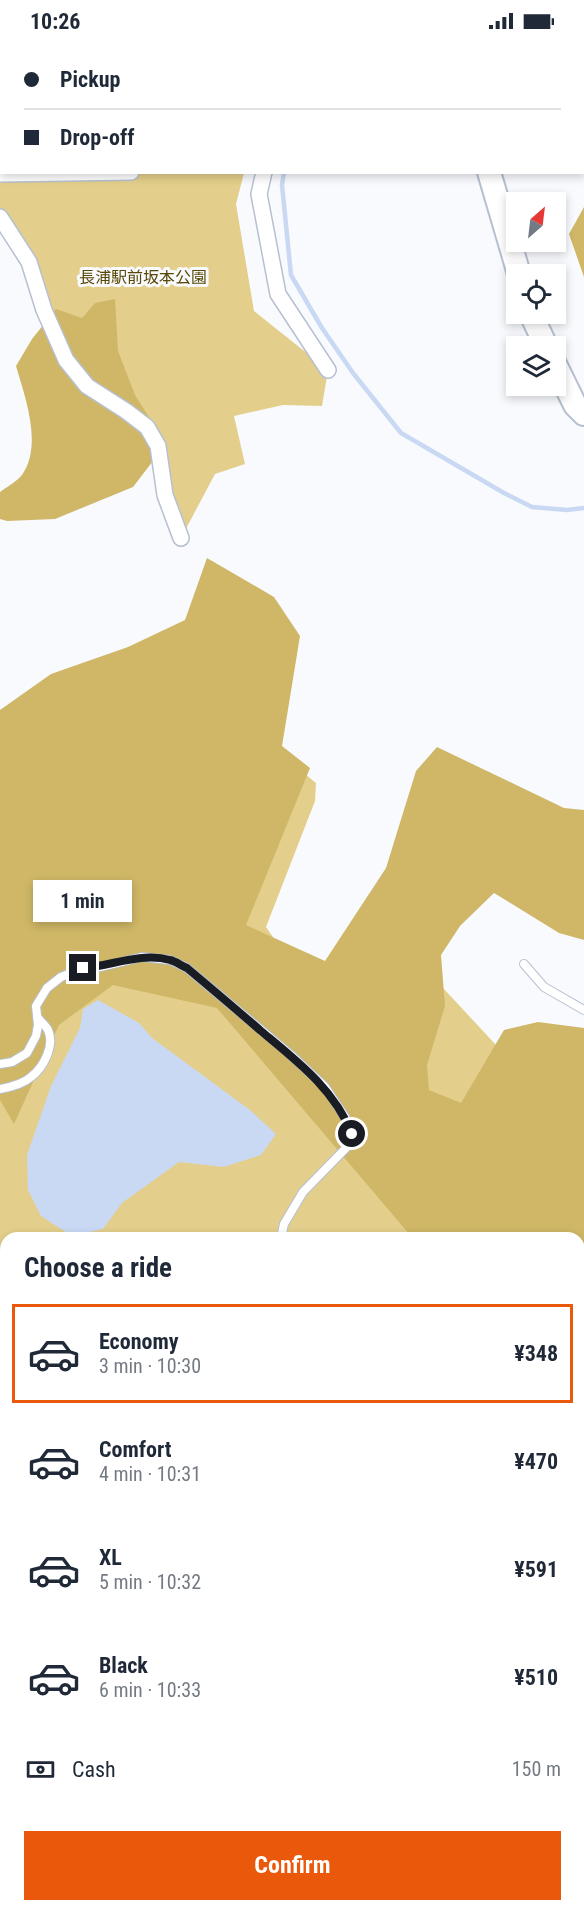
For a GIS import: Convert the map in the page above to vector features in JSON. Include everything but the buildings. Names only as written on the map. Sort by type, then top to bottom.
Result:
[{"type":"street","points":[[264,174],[259,194],[279,294],[328,370]]},
{"type":"street","points":[[490,174],[516,264]]},
{"type":"street","points":[[0,218],[29,262],[44,310],[66,360],[87,386],[126,411],[147,428],[158,446],[165,495],[181,538]]},
{"type":"street","points":[[566,387],[575,405],[584,414]]},
{"type":"lane","points":[[0,1064],[12,1062],[27,1053],[36,1036],[36,1006],[47,988],[62,977],[83,968],[100,967],[141,957],[170,960],[187,968],[291,1055],[325,1087],[345,1117],[352,1134],[348,1146],[303,1192],[284,1224],[282,1232]]},
{"type":"lane","points":[[524,964],[544,987],[584,1010]]},
{"type":"lane","points":[[0,1089],[14,1086],[32,1077],[47,1056],[50,1042],[47,1029],[37,1017]]},
{"type":"green space","name":"長浦駅前坂本公園","points":[[0,174],[244,174],[236,204],[254,311],[328,370],[322,406],[283,405],[234,416],[245,464],[215,474],[181,538],[158,446],[44,310],[0,217]]},
{"type":"green space","points":[[246,758],[293,764],[316,783],[315,801],[266,927],[306,984],[430,974],[536,1088],[584,1166],[584,1232],[0,1232],[0,818]]},
{"type":"shaded area","points":[[584,207],[584,277],[569,234]]},
{"type":"shaded area","points":[[115,299],[118,351],[135,395],[166,444],[133,487],[55,519],[7,521],[0,519],[0,492],[22,475],[31,450],[30,421],[16,366],[32,339],[56,309],[82,318],[95,303]]},
{"type":"shaded area","points":[[207,558],[274,597],[300,636],[282,746],[310,768],[246,925],[325,961],[386,868],[416,771],[437,747],[564,808],[584,810],[584,940],[559,933],[494,893],[460,926],[441,955],[445,1006],[427,1065],[429,1090],[461,1103],[504,1030],[538,1022],[584,1028],[584,1232],[407,1232],[217,1008],[113,985],[59,1025],[14,1124],[0,1100],[0,710],[51,674],[128,647],[185,620]]},
{"type":"water","points":[[98,1000],[139,1023],[152,1038],[250,1110],[276,1134],[261,1155],[224,1167],[179,1162],[122,1203],[103,1229],[90,1232],[66,1232],[41,1216],[28,1190],[27,1155],[51,1086],[80,1028],[83,1009]]},
{"type":"waterway","points":[[284,174],[282,185],[291,275],[322,328],[353,373],[401,433],[532,507],[567,510],[584,508]]},
{"type":"route","points":[[83,968],[100,967],[141,957],[170,960],[187,968],[291,1055],[325,1087],[345,1117],[352,1134]]}]
